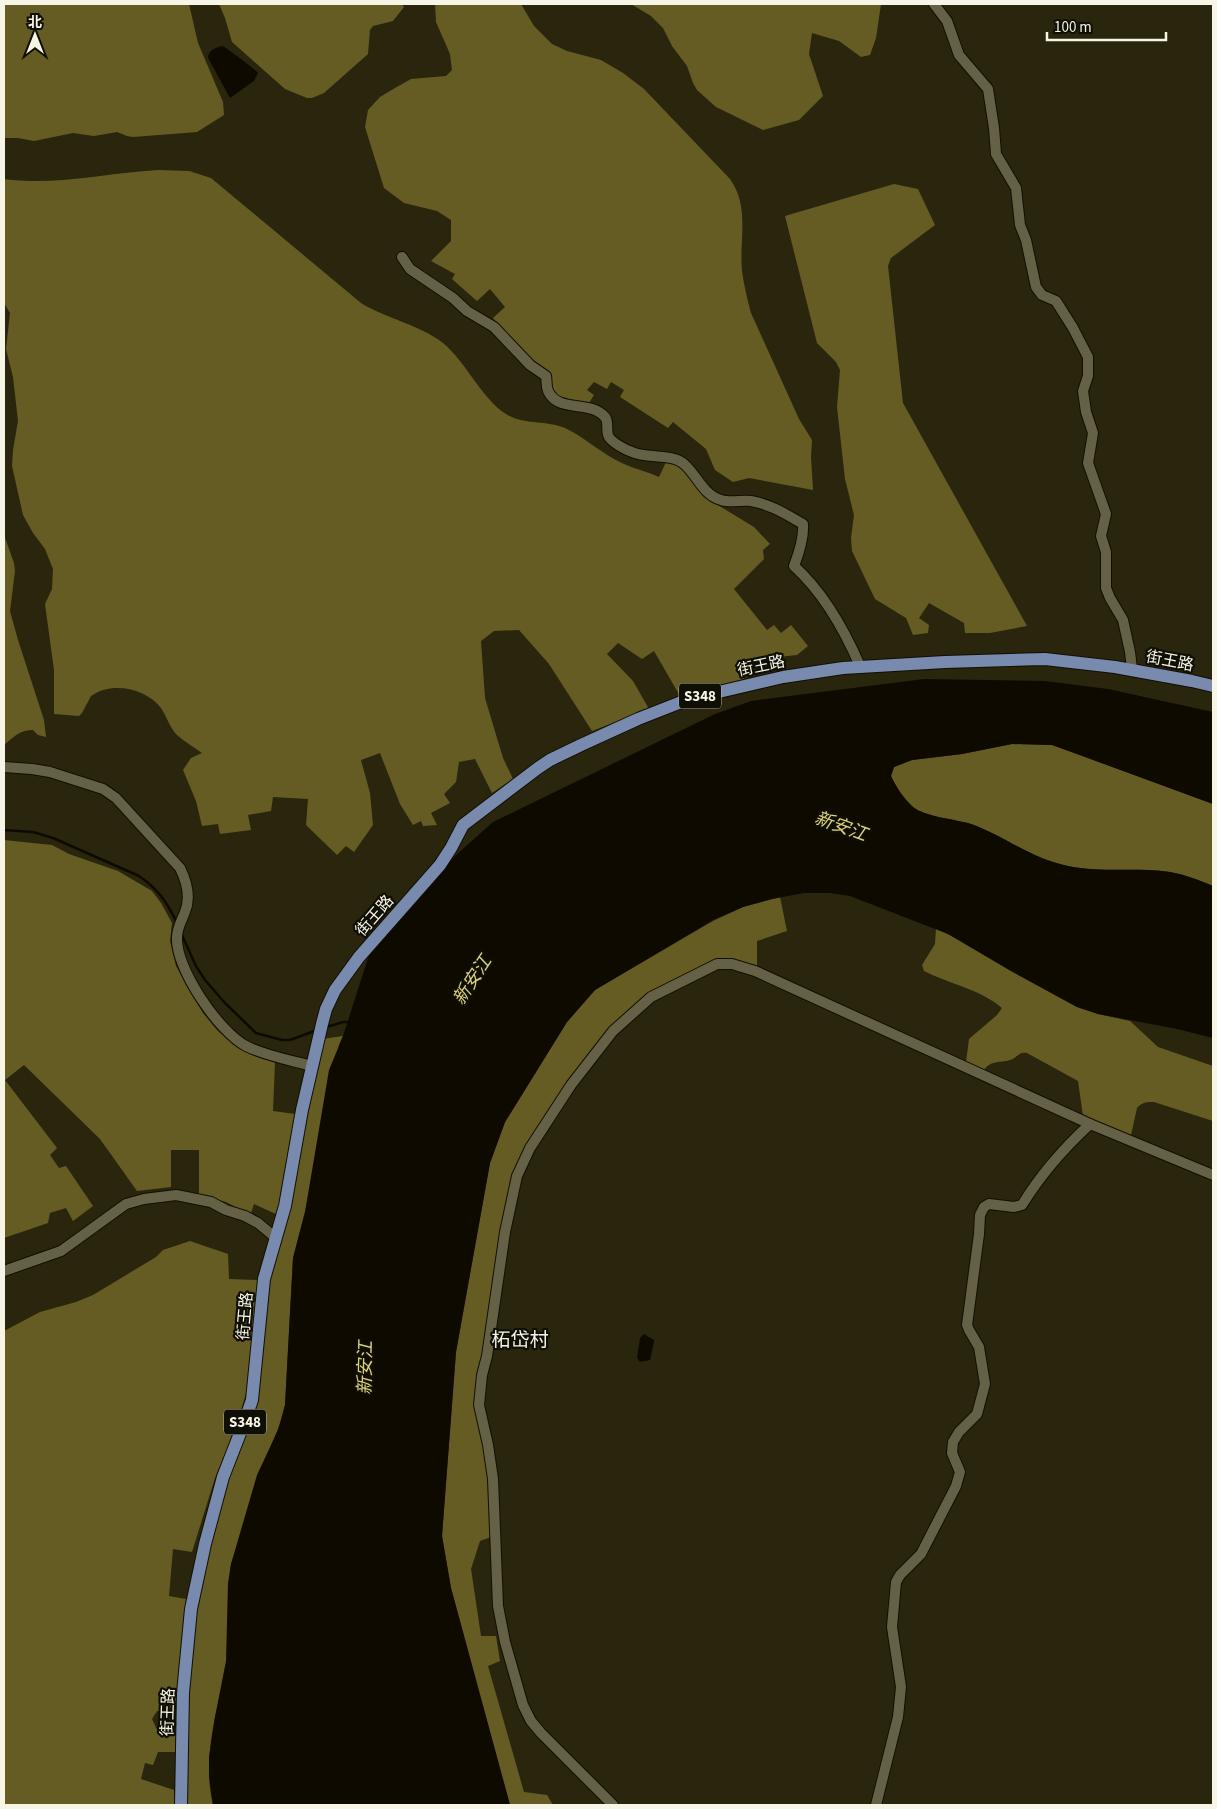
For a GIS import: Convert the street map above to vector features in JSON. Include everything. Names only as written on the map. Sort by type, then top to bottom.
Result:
[{"type":"main road","name":"街王路","points":[[181,1805],[183,1693],[191,1609],[204,1544],[223,1476],[252,1400],[264,1279],[285,1206],[312,1066],[326,1009],[339,985],[359,957],[440,865],[462,825],[506,790],[562,754],[638,719],[689,699],[783,677],[860,666],[1034,659],[1097,664],[1213,686]]},
{"type":"street","points":[[934,4],[947,21],[959,55],[988,89],[996,154],[1016,188],[1020,225],[1026,240],[1036,287],[1042,296],[1056,301],[1088,357],[1088,376],[1083,391],[1086,412],[1093,433],[1088,463],[1106,514],[1101,536],[1106,552],[1106,588],[1123,620],[1132,670]]},
{"type":"street","points":[[402,257],[410,268],[454,298],[467,311],[494,327],[530,365],[546,376],[548,390],[557,401],[573,406],[591,408],[604,415],[608,423],[608,434],[611,439],[632,452],[681,462],[707,492],[719,500],[727,502],[741,500],[756,502],[780,511],[803,524],[799,553],[794,566],[825,601],[852,647],[860,666]]},
{"type":"street","points":[[4,768],[50,772],[96,786],[116,798],[180,868],[184,876],[188,899],[186,910],[177,930],[177,945],[180,957],[201,999],[222,1026],[245,1046],[265,1054],[312,1066]]},
{"type":"street","points":[[613,1805],[541,1733],[531,1721],[523,1705],[505,1642],[498,1606],[493,1479],[488,1444],[479,1405],[505,1232],[514,1186],[521,1166],[530,1148],[571,1085],[613,1032],[651,997],[712,966],[732,964],[755,971],[1090,1124],[1213,1175]]},
{"type":"street","points":[[876,1805],[898,1718],[901,1687],[892,1626],[896,1582],[900,1575],[921,1554],[956,1486],[960,1472],[952,1454],[953,1442],[959,1432],[977,1414],[985,1384],[979,1347],[968,1325],[980,1215],[984,1207],[989,1204],[1014,1206],[1022,1204],[1051,1164],[1090,1124]]},
{"type":"street","points":[[4,1271],[61,1251],[126,1204],[176,1194],[211,1202],[226,1210],[245,1216],[258,1223],[276,1238]]},
{"type":"shaded area","points":[[4,4],[189,4],[198,43],[223,102],[224,115],[197,132],[133,137],[117,132],[94,136],[73,133],[34,141],[4,138]]},
{"type":"shaded area","points":[[219,4],[402,4],[404,7],[393,21],[373,26],[370,30],[368,54],[324,93],[307,98],[285,89],[232,42]]},
{"type":"shaded area","points":[[435,4],[521,4],[534,26],[552,44],[567,51],[601,60],[623,73],[644,89],[730,179],[740,201],[742,212],[742,271],[751,313],[799,419],[812,440],[813,490],[749,478],[733,482],[715,470],[706,449],[673,422],[668,428],[620,397],[624,390],[611,382],[607,389],[594,382],[587,390],[594,395],[587,406],[558,400],[493,318],[505,307],[490,289],[477,301],[452,279],[455,274],[431,261],[451,241],[451,220],[437,211],[404,203],[384,188],[365,127],[368,110],[380,97],[411,79],[446,76],[452,70],[450,54],[436,22]]},
{"type":"shaded area","points":[[631,4],[881,4],[876,38],[870,55],[861,57],[839,41],[812,33],[809,54],[823,96],[799,120],[763,130],[716,107],[697,90],[687,66],[672,46],[663,28],[651,16]]},
{"type":"shaded area","points":[[158,170],[189,171],[211,178],[361,303],[413,326],[443,343],[459,360],[489,399],[506,414],[520,420],[565,428],[616,460],[659,477],[666,462],[680,464],[703,496],[754,527],[770,544],[763,550],[764,559],[734,589],[767,630],[774,625],[781,633],[791,625],[808,646],[797,655],[742,661],[744,679],[680,696],[654,651],[642,659],[618,643],[607,654],[633,681],[649,709],[592,731],[549,664],[519,630],[494,631],[481,641],[485,698],[503,758],[513,779],[492,793],[475,759],[459,762],[456,782],[444,794],[450,803],[431,813],[437,825],[423,826],[421,821],[413,825],[400,804],[380,753],[361,760],[370,793],[373,825],[354,852],[346,846],[337,855],[306,825],[308,799],[273,797],[271,811],[248,815],[251,830],[220,834],[218,824],[202,826],[196,801],[183,770],[191,758],[202,753],[177,735],[155,701],[138,691],[118,688],[108,689],[99,691],[91,696],[79,716],[54,714],[54,670],[45,604],[52,589],[53,569],[45,549],[23,515],[12,466],[18,421],[13,377],[6,349],[10,313],[4,303],[4,179],[23,181],[61,180]]},
{"type":"shaded area","points":[[894,184],[918,189],[935,225],[891,258],[888,266],[903,403],[1027,626],[990,633],[965,633],[964,623],[929,603],[919,618],[929,625],[928,633],[913,635],[906,618],[875,599],[852,551],[851,538],[854,515],[845,479],[837,407],[840,370],[836,362],[817,343],[785,216]]},
{"type":"shaded area","points":[[4,535],[15,571],[10,611],[44,720],[46,737],[38,735],[33,730],[29,730],[17,734],[4,745]]},
{"type":"shaded area","points":[[1012,744],[1052,745],[1213,804],[1213,886],[1170,872],[1093,869],[1055,863],[971,824],[933,815],[913,807],[903,797],[891,776],[894,767],[912,760],[962,754]]},
{"type":"shaded area","points":[[4,840],[52,845],[69,854],[118,871],[152,891],[161,903],[172,923],[170,941],[176,966],[203,1013],[217,1030],[233,1044],[275,1062],[273,1111],[295,1114],[278,1215],[254,1204],[251,1213],[245,1212],[226,1202],[199,1195],[199,1150],[171,1150],[171,1187],[137,1191],[100,1139],[24,1065],[5,1080],[57,1148],[50,1155],[59,1168],[66,1166],[93,1206],[73,1221],[66,1208],[50,1213],[48,1223],[4,1238]]},
{"type":"shaded area","points":[[780,897],[787,931],[757,941],[757,968],[715,961],[613,1026],[527,1148],[499,1253],[477,1384],[488,1455],[491,1537],[480,1541],[471,1569],[481,1636],[496,1636],[500,1661],[488,1666],[524,1792],[547,1795],[553,1805],[510,1805],[451,1588],[442,1536],[456,1352],[490,1163],[505,1122],[567,1022],[595,990],[713,921],[743,907]]},
{"type":"shaded area","points":[[936,928],[1077,1007],[1130,1021],[1158,1047],[1213,1066],[1213,1121],[1154,1102],[1147,1102],[1137,1108],[1131,1135],[1083,1116],[1078,1081],[1027,1053],[1022,1053],[1010,1060],[993,1063],[984,1070],[966,1062],[969,1039],[997,1015],[1002,1008],[974,991],[924,971],[922,965],[935,944]]},
{"type":"shaded area","points":[[343,1036],[339,1045],[305,1212],[293,1258],[285,1405],[231,1564],[227,1660],[210,1750],[209,1772],[213,1805],[185,1805],[186,1724],[195,1609],[227,1478],[248,1425],[265,1301],[322,1039]]},
{"type":"shaded area","points":[[190,1241],[228,1254],[229,1279],[258,1280],[249,1383],[236,1428],[215,1478],[192,1552],[173,1549],[169,1596],[186,1599],[176,1712],[157,1711],[152,1719],[158,1732],[176,1732],[175,1752],[158,1752],[153,1765],[145,1763],[141,1779],[174,1790],[174,1805],[4,1805],[4,1331],[40,1312],[93,1295],[156,1257],[163,1250]]},
{"type":"water","points":[[223,46],[258,73],[254,81],[230,98],[208,58],[211,51]]},
{"type":"water","name":"新安江","points":[[924,679],[1045,681],[1108,689],[1213,712],[1213,804],[1052,745],[1012,744],[962,754],[912,760],[894,767],[891,776],[903,797],[918,810],[971,824],[1055,863],[1093,869],[1170,872],[1213,886],[1213,1038],[1098,1014],[1077,1007],[948,934],[850,896],[830,893],[804,893],[743,907],[713,920],[595,990],[567,1022],[505,1122],[490,1163],[456,1352],[442,1536],[451,1588],[510,1805],[213,1805],[209,1776],[209,1757],[226,1661],[228,1583],[231,1564],[257,1475],[278,1430],[285,1405],[293,1258],[305,1212],[329,1070],[343,1036],[369,955],[456,855],[493,822],[715,714],[751,701]]},
{"type":"water","points":[[644,1334],[654,1340],[654,1342],[650,1360],[640,1362],[637,1358],[640,1338]]},
{"type":"waterway","points":[[4,830],[33,832],[53,838],[139,876],[161,896],[177,923]]},
{"type":"waterway","points":[[181,933],[196,966],[205,980],[225,1003],[256,1033],[282,1040],[290,1040],[317,1030]]},
{"type":"waterway","points":[[327,1027],[350,1022]]},
{"type":"district","name":"柘岱村","points":[[520,1339]]}]
